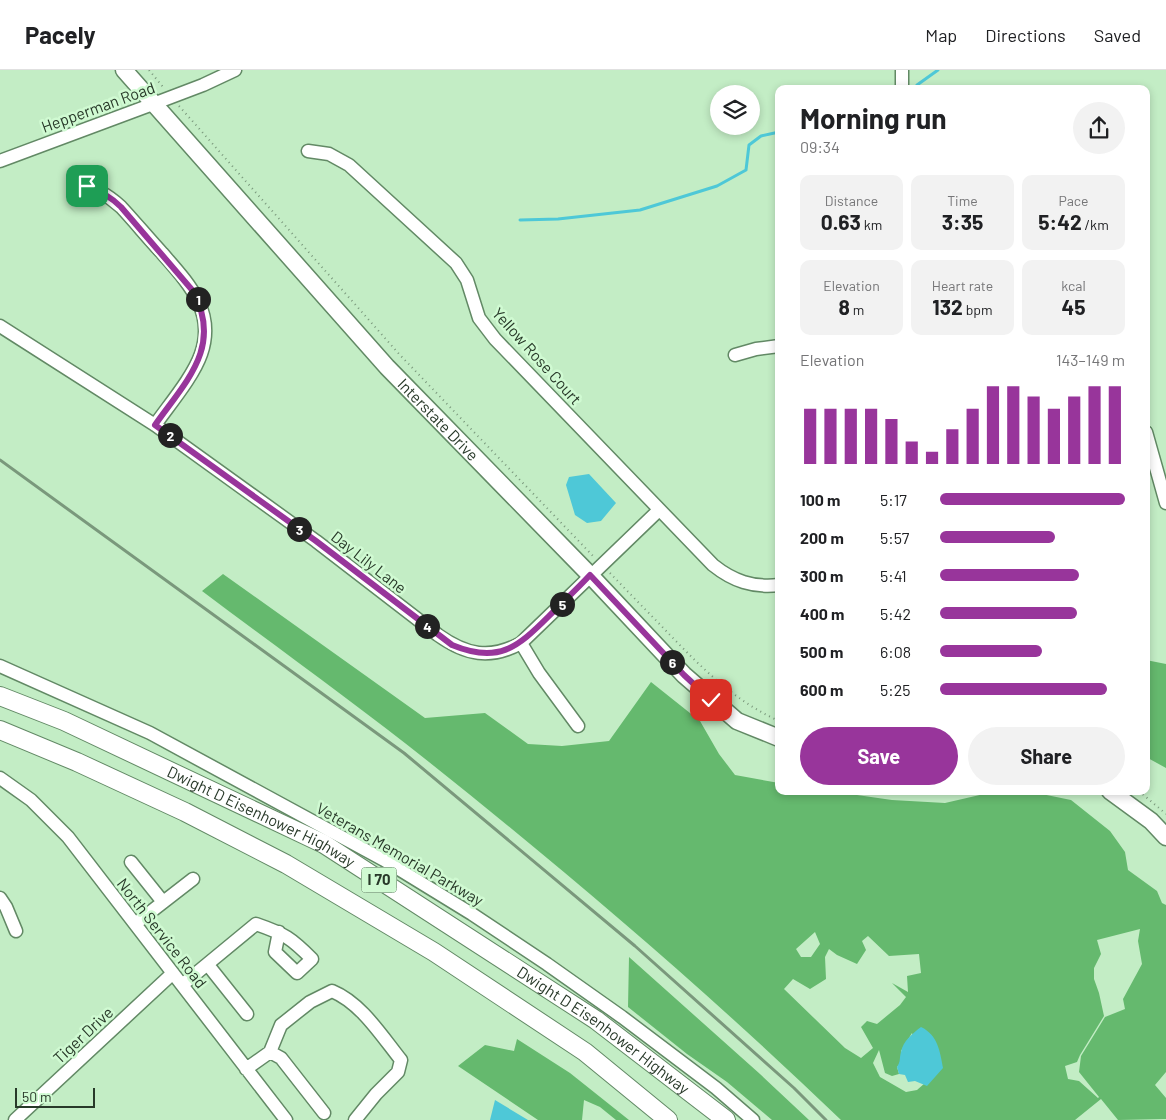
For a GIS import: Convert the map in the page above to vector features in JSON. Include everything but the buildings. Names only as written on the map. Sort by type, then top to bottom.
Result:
[{"type":"highway","name":"Dwight D Eisenhower Highway","points":[[0,696],[64,721],[324,844],[596,1020],[726,1120]]},
{"type":"highway","name":"Dwight D Eisenhower Highway","points":[[0,730],[77,762],[184,812],[286,864],[434,952],[585,1052],[668,1120]]},
{"type":"main road","name":"Interstate Drive","points":[[124,70],[387,367],[596,570],[684,675],[737,721],[775,736]]},
{"type":"main road","points":[[1115,795],[1151,821],[1166,838]]},
{"type":"street","name":"Hepperman Road","points":[[0,161],[153,104],[235,70]]},
{"type":"street","points":[[902,70],[902,85]]},
{"type":"street","name":"Yellow Rose Court","points":[[308,151],[329,154],[349,166],[456,263],[467,280],[479,318],[485,327],[713,565],[735,580],[752,585],[775,585]]},
{"type":"street","points":[[76,184],[99,190],[121,207],[184,278],[200,303],[205,330],[201,354],[196,367],[155,425]]},
{"type":"street","name":"Day Lily Lane","points":[[0,326],[155,425],[316,541],[452,645],[466,651],[482,654],[510,649],[521,643],[659,510]]},
{"type":"street","points":[[736,355],[756,349],[775,347]]},
{"type":"street","points":[[1150,446],[1166,503]]},
{"type":"street","points":[[521,643],[539,674],[578,726]]},
{"type":"street","name":"Veterans Memorial Parkway","points":[[0,666],[150,734],[384,860],[472,914],[562,974],[716,1088],[754,1120]]},
{"type":"street","name":"North Service Road","points":[[0,778],[31,800],[68,837],[286,1120]]},
{"type":"street","points":[[132,862],[163,902]]},
{"type":"street","points":[[135,924],[193,879]]},
{"type":"street","points":[[0,898],[16,931]]},
{"type":"street","points":[[182,985],[256,924],[279,932]]},
{"type":"street","points":[[208,965],[247,1014]]},
{"type":"street","name":"Tiger Drive","points":[[15,1120],[173,973]]},
{"type":"street","points":[[246,1069],[270,1052],[281,1025],[302,1008],[332,991],[343,995],[368,1019],[401,1060],[398,1072],[376,1094],[355,1120]]},
{"type":"street","points":[[270,1052],[281,1058],[324,1113]]},
{"type":"path","points":[[149,70],[160,83]]},
{"type":"path","points":[[186,114],[400,355],[596,570],[710,676],[750,707],[775,719]]},
{"type":"path","points":[[1144,795],[1166,814]]},
{"type":"green space","points":[[223,574],[425,718],[485,713],[528,744],[562,746],[609,741],[651,682],[700,721],[719,754],[735,775],[775,782],[775,795],[857,795],[892,800],[945,803],[980,795],[1047,795],[1071,800],[1110,831],[1125,852],[1128,870],[1157,891],[1162,903],[1166,905],[1166,1072],[1155,1085],[1166,1098],[1166,1119],[1118,1120],[1101,1099],[1075,1120],[841,1120],[691,981],[639,936],[535,848],[345,697],[202,591]],"holes":[[[1140,929],[1138,941],[1142,964],[1123,999],[1125,1009],[1105,1017],[1081,1056],[1079,1072],[1098,1098],[1079,1081],[1068,1079],[1065,1066],[1077,1062],[1104,1016],[1094,979],[1094,968],[1101,954],[1097,940]],[[815,932],[820,944],[811,957],[801,957],[796,949]],[[868,936],[889,956],[919,954],[921,973],[907,976],[908,992],[892,983],[906,997],[900,1005],[877,1024],[867,1021],[861,1027],[873,1048],[861,1058],[845,1048],[784,989],[793,979],[810,989],[826,979],[825,957],[829,949],[837,955],[857,964],[866,950],[862,941]],[[912,1033],[925,1083],[917,1090],[906,1092],[880,1077],[873,1063],[879,1050],[885,1073],[892,1076],[899,1074],[897,1067],[901,1062],[901,1051]]]},
{"type":"green space","points":[[1150,661],[1166,664],[1166,768],[1150,759]]},
{"type":"green space","points":[[629,957],[809,1120],[772,1120],[727,1082],[687,1054],[628,1007]]},
{"type":"green space","points":[[517,1039],[570,1073],[629,1120],[616,1120],[600,1107],[584,1100],[582,1120],[538,1120],[458,1066],[485,1045],[514,1051]]},
{"type":"water","points":[[589,474],[616,503],[601,521],[587,523],[575,515],[566,485],[569,477]]},
{"type":"water","points":[[921,1027],[927,1030],[935,1039],[943,1068],[927,1086],[915,1081],[908,1082],[905,1075],[899,1074],[897,1067],[904,1044]]},
{"type":"water","points":[[495,1100],[528,1120],[490,1120]]},
{"type":"waterway","points":[[917,85],[938,70]]},
{"type":"waterway","points":[[520,220],[558,219],[640,210],[717,186],[746,170],[749,145],[761,136],[775,133]]},
{"type":"railway","points":[[0,460],[404,753],[635,946],[794,1088],[826,1120]]},
{"type":"route","points":[[87,186],[99,190],[121,207],[184,278],[200,303],[204,317],[204,341],[196,367],[155,425],[316,541],[452,645],[466,651],[482,654],[510,649],[521,643],[531,634],[590,575],[684,675],[711,700]]}]
